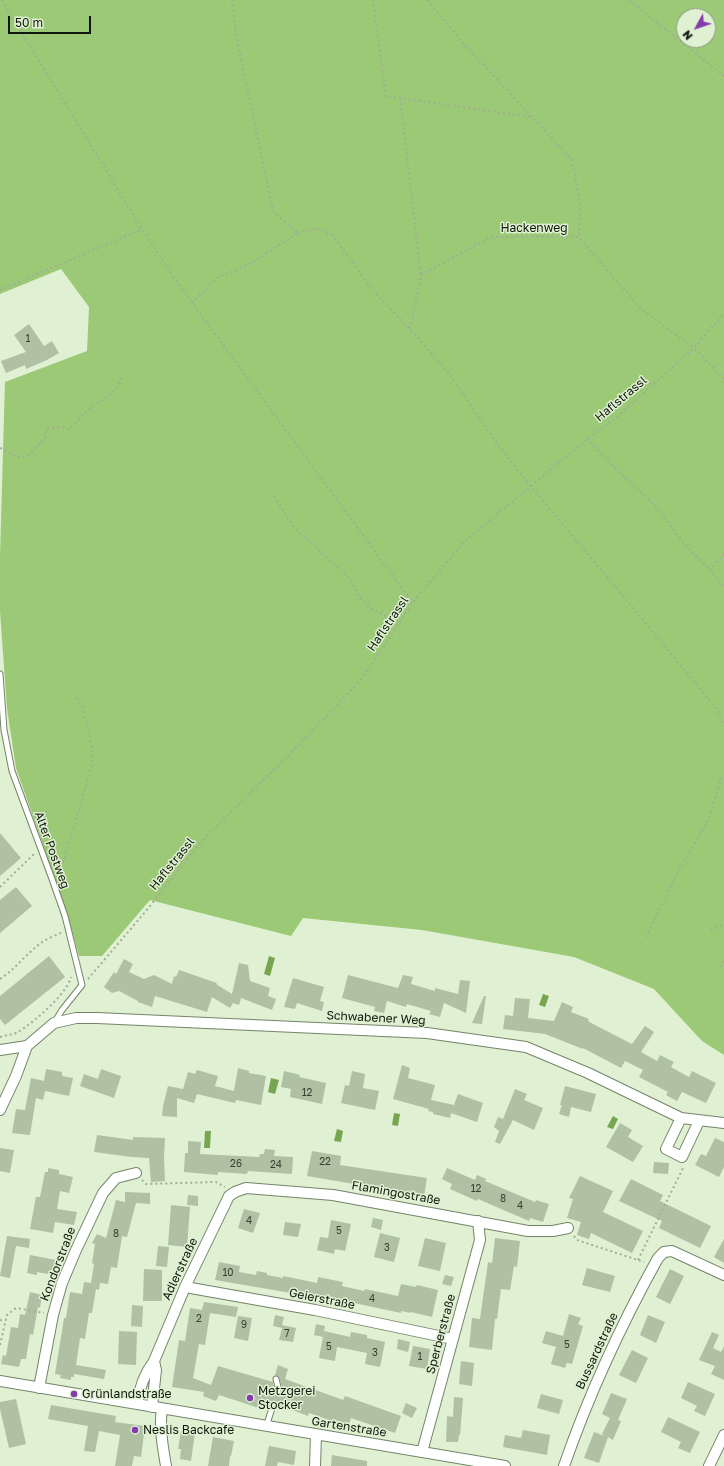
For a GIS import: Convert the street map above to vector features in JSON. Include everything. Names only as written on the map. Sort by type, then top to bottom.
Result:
[{"type":"street","name":"Schwabener Weg","points":[[54,1023],[76,1018],[153,1020],[427,1033],[521,1046],[555,1058],[582,1070],[681,1118],[724,1124]]},
{"type":"street","points":[[0,1110],[16,1076],[27,1046],[54,1023]]},
{"type":"street","points":[[0,1050],[27,1046]]},
{"type":"street","points":[[681,1118],[666,1149],[682,1157],[699,1121]]},
{"type":"street","name":"Kondorstraße","points":[[39,1388],[55,1308],[62,1283],[82,1236],[103,1193],[116,1178],[136,1173]]},
{"type":"street","name":"Flamingostraße","points":[[235,1192],[246,1188],[333,1195],[528,1231],[553,1231],[568,1228]]},
{"type":"street","name":"Adlerstraße","points":[[137,1404],[149,1367],[154,1361],[185,1287],[229,1196],[235,1192]]},
{"type":"street","name":"Sperberstraße","points":[[422,1452],[480,1240],[478,1221]]},
{"type":"street","name":"Bussardstraße","points":[[564,1466],[585,1407],[602,1368],[658,1258],[664,1252],[677,1252],[724,1275]]},
{"type":"street","name":"Geierstraße","points":[[185,1287],[315,1310],[453,1339]]},
{"type":"street","name":"Adlerstraße","points":[[154,1361],[156,1370],[157,1408],[161,1415],[163,1449],[166,1466]]},
{"type":"street","name":"Gartenstraße","points":[[0,1381],[266,1427],[422,1452],[477,1464],[505,1466]]},
{"type":"street","points":[[315,1466],[316,1435]]},
{"type":"street","points":[[709,1466],[724,1435]]},
{"type":"lane","name":"Alter Postweg","points":[[0,674],[4,730],[12,770],[65,916],[82,985],[62,1010],[54,1023]]},
{"type":"lane","points":[[276,1379],[278,1391]]},
{"type":"lane","points":[[266,1427],[274,1404]]},
{"type":"path","points":[[2,0],[142,229],[192,303],[413,602]]},
{"type":"path","points":[[232,0],[237,40],[273,211],[298,233]]},
{"type":"path","points":[[372,0],[386,96],[532,117]]},
{"type":"path","points":[[427,0],[463,43],[572,160],[580,202],[579,237]]},
{"type":"path","points":[[629,0],[724,76]]},
{"type":"path","points":[[400,98],[421,275],[410,329]]},
{"type":"path","points":[[192,303],[217,278],[252,263],[298,233],[315,228],[332,235],[374,292],[410,329],[448,372],[495,441],[531,487],[716,707],[724,726]]},
{"type":"path","points":[[0,290],[142,229]]},
{"type":"path","name":"Hackenweg","points":[[421,275],[491,237],[579,237],[642,310],[694,348],[724,378]]},
{"type":"path","name":"Haflstrassl","points":[[93,973],[146,911],[206,836],[288,757],[360,682],[413,602],[465,541],[587,439],[613,420],[694,348],[724,313]]},
{"type":"path","points":[[0,448],[18,457],[28,456],[45,437],[47,428],[60,427],[69,429],[93,405],[108,397],[117,388],[123,375]]},
{"type":"path","points":[[587,439],[621,474],[653,503],[686,546],[710,570],[724,587]]},
{"type":"path","points":[[274,496],[294,526],[351,580],[360,598],[372,609],[399,623]]},
{"type":"path","points":[[710,570],[724,554]]},
{"type":"path","points":[[52,878],[64,860],[92,765],[92,748],[88,728],[83,709],[77,698]]},
{"type":"path","points":[[646,937],[678,872],[709,819],[721,778],[724,777]]},
{"type":"path","points":[[0,887],[31,857]]},
{"type":"path","points":[[711,930],[724,924]]},
{"type":"path","points":[[0,979],[11,972],[22,960],[44,941],[54,936]]},
{"type":"path","points":[[720,967],[724,959]]},
{"type":"path","points":[[0,1038],[17,1032],[36,1020],[53,1004],[71,981],[72,974],[78,969]]},
{"type":"path","points":[[0,1032],[3,1036]]},
{"type":"path","points":[[568,1228],[577,1240],[638,1260],[685,1167],[682,1157]]},
{"type":"path","points":[[136,1173],[146,1184],[216,1182],[235,1192]]},
{"type":"path","points":[[0,1345],[7,1315],[16,1308],[41,1312]]},
{"type":"path","points":[[0,1320],[5,1321]]},
{"type":"shaded area","points":[[0,0],[724,0],[724,1055],[702,1041],[654,989],[574,957],[422,930],[303,918],[291,936],[150,900],[102,956],[79,956],[67,913],[16,768],[7,709],[0,611],[0,556],[5,382],[87,351],[89,307],[61,269],[0,294]]},
{"type":"shaded area","points":[[269,956],[275,958],[270,976],[264,974]]},
{"type":"shaded area","points":[[543,994],[549,996],[545,1007],[539,1005]]},
{"type":"shaded area","points":[[271,1078],[279,1080],[275,1094],[268,1092]]},
{"type":"shaded area","points":[[394,1113],[400,1114],[398,1126],[392,1125]]},
{"type":"shaded area","points":[[613,1116],[618,1119],[613,1129],[607,1127]]},
{"type":"shaded area","points":[[337,1129],[343,1131],[341,1142],[334,1141]]},
{"type":"shaded area","points":[[205,1131],[211,1131],[210,1148],[204,1148]]},
{"type":"building","points":[[29,324],[44,346],[52,341],[59,353],[26,369],[25,365],[6,373],[1,361],[26,352],[14,335]]},
{"type":"building","points":[[0,833],[21,858],[0,876]]},
{"type":"building","points":[[16,887],[32,906],[0,933],[0,900]]},
{"type":"building","points":[[49,956],[65,977],[5,1025],[0,1019],[0,996]]},
{"type":"building","points":[[124,959],[133,964],[129,972],[144,979],[154,975],[172,984],[174,976],[176,977],[179,970],[217,983],[216,984],[232,994],[239,963],[248,965],[250,981],[270,988],[268,996],[276,999],[272,1010],[241,998],[239,1005],[233,1003],[230,1008],[212,997],[207,1012],[155,996],[152,1007],[138,1002],[119,991],[112,993],[104,987],[114,972],[116,974]]},
{"type":"building","points":[[348,975],[398,988],[403,975],[413,977],[411,984],[435,991],[435,988],[458,994],[460,980],[470,981],[466,1013],[444,1003],[440,1017],[429,1014],[431,1011],[407,1004],[406,1007],[387,1001],[384,1013],[374,1011],[375,1007],[342,998]]},
{"type":"building","points":[[293,978],[324,987],[320,1001],[324,1002],[322,1011],[297,1003],[295,1009],[284,1007]]},
{"type":"building","points":[[484,996],[486,996],[482,1024],[472,1023]]},
{"type":"building","points":[[515,998],[530,999],[528,1018],[554,1021],[562,1002],[573,1007],[571,1012],[589,1019],[588,1021],[593,1024],[632,1044],[645,1026],[654,1032],[641,1052],[657,1061],[660,1055],[674,1062],[671,1067],[689,1077],[692,1071],[716,1083],[706,1103],[682,1092],[677,1101],[666,1095],[668,1092],[639,1077],[643,1070],[625,1061],[621,1068],[583,1048],[545,1034],[503,1029],[505,1015],[513,1016]]},
{"type":"building","points":[[402,1065],[410,1068],[408,1078],[435,1085],[431,1100],[454,1105],[458,1094],[483,1103],[477,1122],[451,1113],[450,1118],[433,1114],[433,1112],[428,1111],[429,1109],[393,1099]]},
{"type":"building","points":[[238,1068],[249,1071],[249,1073],[266,1076],[261,1105],[236,1100],[235,1103],[197,1094],[194,1103],[177,1098],[177,1117],[162,1116],[168,1086],[183,1089],[188,1072],[195,1074],[197,1070],[218,1076],[215,1086],[234,1091]]},
{"type":"building","points":[[46,1069],[62,1072],[62,1076],[73,1078],[69,1096],[45,1091],[43,1100],[36,1098],[30,1135],[12,1133],[16,1109],[25,1110],[31,1078],[44,1081]]},
{"type":"building","points":[[101,1069],[121,1076],[114,1098],[80,1086],[84,1074],[98,1079]]},
{"type":"building","points":[[284,1071],[300,1075],[299,1077],[326,1083],[322,1104],[290,1097],[291,1089],[281,1087]]},
{"type":"building","points":[[352,1071],[365,1074],[363,1088],[379,1091],[375,1110],[341,1103],[345,1085],[349,1086]]},
{"type":"building","points":[[565,1086],[596,1094],[591,1112],[571,1107],[569,1117],[559,1114]]},
{"type":"building","points":[[515,1089],[527,1094],[524,1100],[543,1108],[534,1130],[513,1120],[500,1144],[495,1142],[499,1131],[494,1127],[498,1117],[503,1119]]},
{"type":"building","points":[[620,1123],[632,1130],[628,1137],[643,1146],[633,1162],[606,1147]]},
{"type":"building","points":[[97,1135],[133,1140],[133,1137],[165,1138],[165,1181],[151,1182],[149,1158],[94,1152]]},
{"type":"building","points":[[715,1138],[724,1142],[724,1167],[719,1177],[695,1165],[701,1154],[706,1156]]},
{"type":"building","points":[[188,1141],[201,1142],[200,1154],[259,1157],[260,1154],[264,1154],[265,1149],[275,1150],[274,1156],[293,1157],[292,1174],[248,1171],[247,1174],[218,1172],[218,1175],[184,1172],[185,1153],[188,1153]]},
{"type":"building","points":[[0,1148],[14,1150],[10,1173],[0,1171]]},
{"type":"building","points":[[312,1151],[341,1156],[340,1165],[427,1178],[424,1196],[307,1176]]},
{"type":"building","points":[[654,1162],[669,1163],[668,1174],[653,1173]]},
{"type":"building","points":[[48,1168],[59,1170],[59,1174],[73,1177],[69,1193],[60,1191],[57,1209],[77,1212],[74,1225],[55,1222],[53,1233],[30,1229],[36,1197],[40,1197],[45,1172],[48,1172]]},
{"type":"building","points":[[447,1168],[475,1180],[477,1175],[486,1179],[485,1181],[535,1202],[536,1200],[549,1204],[543,1222],[530,1218],[529,1221],[478,1199],[477,1201],[450,1189],[452,1184],[442,1179]]},
{"type":"building","points":[[580,1176],[613,1191],[603,1212],[643,1231],[632,1253],[591,1233],[589,1239],[577,1235],[581,1222],[567,1218],[573,1199],[569,1198]]},
{"type":"building","points":[[631,1179],[663,1195],[660,1201],[711,1226],[700,1248],[659,1228],[662,1221],[619,1201]]},
{"type":"building","points":[[125,1192],[150,1193],[150,1204],[136,1203],[127,1237],[122,1236],[117,1268],[111,1267],[108,1284],[100,1283],[99,1290],[96,1289],[92,1313],[89,1313],[85,1339],[80,1338],[76,1365],[106,1370],[104,1379],[74,1374],[74,1377],[71,1377],[71,1380],[60,1378],[61,1375],[55,1374],[64,1318],[66,1318],[70,1292],[82,1294],[84,1282],[91,1283],[95,1244],[92,1243],[97,1234],[106,1238],[116,1200],[125,1202]]},
{"type":"building","points":[[188,1195],[198,1196],[198,1206],[187,1205]]},
{"type":"building","points":[[171,1205],[190,1207],[187,1247],[168,1245]]},
{"type":"building","points":[[244,1209],[260,1213],[253,1233],[238,1228]]},
{"type":"building","points":[[373,1218],[383,1220],[381,1230],[371,1227]]},
{"type":"building","points":[[331,1220],[351,1224],[345,1251],[335,1249],[334,1254],[317,1250],[320,1237],[328,1238]]},
{"type":"building","points":[[285,1222],[301,1224],[298,1237],[283,1235]]},
{"type":"building","points":[[380,1233],[400,1238],[394,1262],[374,1257]]},
{"type":"building","points":[[7,1236],[30,1239],[29,1248],[16,1246],[10,1278],[0,1276]]},
{"type":"building","points":[[425,1238],[446,1243],[440,1271],[418,1266]]},
{"type":"building","points":[[495,1238],[520,1241],[517,1267],[514,1266],[510,1290],[501,1289],[497,1319],[495,1319],[492,1350],[469,1347],[472,1318],[480,1319],[488,1262],[492,1263]]},
{"type":"building","points":[[724,1239],[724,1263],[714,1257]]},
{"type":"building","points":[[158,1246],[169,1247],[167,1267],[156,1266]]},
{"type":"building","points":[[30,1255],[56,1260],[54,1275],[37,1272],[37,1275],[27,1273]]},
{"type":"building","points":[[219,1262],[240,1266],[239,1272],[256,1275],[257,1271],[267,1273],[267,1275],[283,1278],[283,1276],[317,1283],[318,1277],[343,1282],[342,1286],[398,1296],[401,1284],[416,1287],[417,1285],[438,1290],[432,1317],[411,1312],[401,1311],[401,1313],[340,1300],[215,1280]]},
{"type":"building","points":[[587,1268],[615,1276],[610,1292],[582,1285]]},
{"type":"building","points":[[144,1269],[162,1270],[162,1301],[143,1301]]},
{"type":"building","points":[[670,1269],[684,1276],[670,1304],[656,1297]]},
{"type":"building","points":[[445,1275],[454,1277],[451,1286],[442,1284]]},
{"type":"building","points":[[30,1292],[42,1295],[40,1308],[38,1307],[33,1335],[30,1334],[26,1359],[21,1359],[19,1367],[1,1364],[3,1355],[6,1356],[11,1327],[18,1328],[20,1314],[25,1315]]},
{"type":"building","points":[[204,1302],[238,1307],[236,1317],[210,1313],[205,1345],[199,1344],[193,1378],[211,1385],[218,1366],[273,1382],[274,1393],[278,1395],[282,1393],[282,1387],[279,1377],[275,1375],[278,1365],[288,1369],[285,1379],[343,1400],[345,1396],[401,1416],[395,1433],[351,1418],[349,1425],[309,1413],[308,1416],[287,1408],[286,1410],[277,1407],[277,1404],[274,1401],[270,1402],[268,1407],[263,1406],[262,1409],[219,1395],[216,1401],[203,1396],[204,1392],[172,1387],[179,1340],[185,1341],[190,1308],[202,1310]]},
{"type":"building","points":[[132,1305],[143,1306],[142,1327],[131,1326]]},
{"type":"building","points":[[569,1314],[581,1318],[578,1324],[583,1326],[572,1364],[567,1363],[565,1368],[551,1364],[556,1347],[542,1343],[546,1331],[563,1336]]},
{"type":"building","points":[[275,1315],[284,1317],[282,1325],[296,1328],[293,1342],[279,1340],[282,1328],[273,1326]]},
{"type":"building","points":[[648,1315],[665,1322],[656,1343],[640,1335]]},
{"type":"building","points":[[238,1316],[252,1318],[248,1341],[234,1338]]},
{"type":"building","points":[[316,1324],[325,1326],[323,1337],[314,1335]]},
{"type":"building","points":[[119,1331],[137,1332],[136,1365],[118,1364]]},
{"type":"building","points":[[324,1331],[350,1337],[351,1332],[367,1335],[367,1338],[385,1342],[380,1367],[365,1364],[367,1353],[337,1347],[335,1361],[319,1358]]},
{"type":"building","points":[[712,1332],[719,1335],[713,1348],[721,1352],[724,1346],[724,1380],[711,1374],[715,1366],[699,1360]]},
{"type":"building","points":[[398,1339],[410,1342],[408,1352],[397,1349]]},
{"type":"building","points":[[413,1346],[430,1349],[427,1369],[409,1366]]},
{"type":"building","points":[[632,1350],[648,1358],[636,1383],[619,1375]]},
{"type":"building","points":[[461,1361],[474,1363],[472,1386],[459,1384]]},
{"type":"building","points":[[688,1382],[715,1394],[705,1416],[694,1411],[697,1406],[681,1398]]},
{"type":"building","points":[[611,1393],[627,1399],[618,1420],[621,1421],[613,1440],[608,1437],[599,1463],[584,1458],[594,1432],[605,1436],[602,1434],[610,1418],[602,1414]]},
{"type":"building","points":[[541,1394],[563,1400],[559,1414],[537,1408]]},
{"type":"building","points":[[454,1397],[463,1398],[460,1435],[458,1442],[446,1442],[447,1416],[453,1417]]},
{"type":"building","points":[[16,1399],[26,1444],[9,1448],[0,1409],[0,1402]]},
{"type":"building","points":[[406,1403],[417,1408],[412,1418],[402,1413]]},
{"type":"building","points":[[51,1405],[116,1416],[115,1422],[145,1426],[141,1457],[134,1456],[132,1466],[115,1466],[120,1435],[99,1431],[95,1452],[84,1451],[88,1426],[48,1419]]},
{"type":"building","points":[[668,1417],[700,1432],[690,1453],[678,1448],[681,1442],[661,1432]]},
{"type":"building","points":[[523,1430],[550,1435],[547,1455],[503,1447],[505,1435],[521,1438]]},
{"type":"building","points":[[181,1431],[195,1433],[191,1461],[180,1459],[181,1449],[178,1449]]},
{"type":"building","points":[[213,1437],[234,1441],[229,1466],[208,1466]]},
{"type":"building","points":[[269,1446],[296,1451],[294,1465],[278,1462],[277,1466],[265,1466]]},
{"type":"building","points":[[332,1455],[367,1461],[367,1466],[331,1466]]},
{"type":"place","name":"Grünlandstraße","points":[[74,1394]]},
{"type":"place","name":"Metzgerei Stocker","points":[[250,1398]]},
{"type":"place","name":"Neslis Backcafe","points":[[135,1430]]}]
